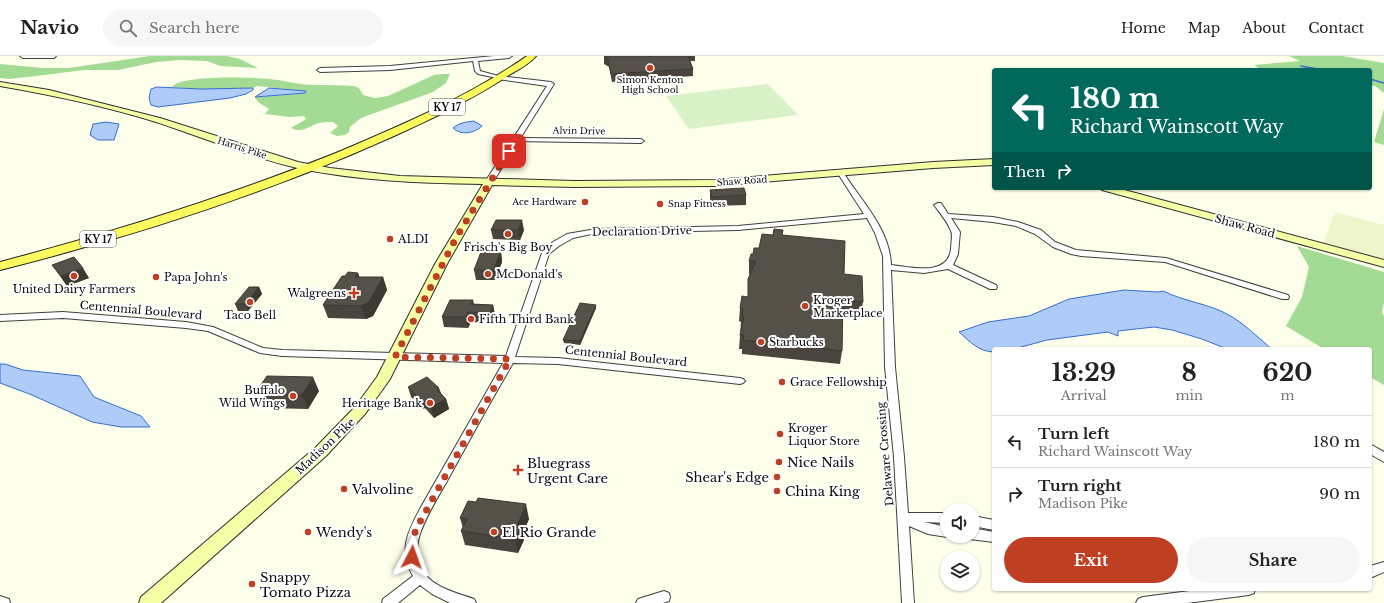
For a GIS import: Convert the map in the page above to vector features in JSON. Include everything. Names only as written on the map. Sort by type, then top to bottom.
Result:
[{"type":"main road","name":"KY 17","points":[[0,266],[128,230],[310,168],[409,125],[460,100],[500,78],[532,56]]},
{"type":"main road","name":"Harris Pike","points":[[0,84],[49,92],[157,120],[262,155],[310,168],[400,179],[489,182]]},
{"type":"main road","name":"Shaw Road","points":[[489,182],[574,184],[716,183],[840,172],[992,162]]},
{"type":"main road","name":"Madison Pike","points":[[148,603],[345,429],[373,395],[395,357],[441,264],[489,182]]},
{"type":"main road","name":"Shaw Road","points":[[1113,190],[1384,264]]},
{"type":"street","points":[[23,56],[54,56]]},
{"type":"street","points":[[320,70],[390,68],[509,56]]},
{"type":"street","points":[[475,60],[480,73],[500,78]]},
{"type":"street","name":"Madison Pike","points":[[489,182],[551,84],[500,78]]},
{"type":"street","name":"Alvin Drive","points":[[516,140],[641,141]]},
{"type":"street","name":"Delaware Crossing","points":[[840,172],[848,187],[869,216],[884,242],[887,256],[890,367],[899,457],[908,603]]},
{"type":"street","points":[[887,267],[924,271],[944,268],[951,262],[954,254],[956,232],[938,205]]},
{"type":"street","name":"Declaration Drive","points":[[420,578],[412,557],[412,543],[416,529],[510,359],[546,253],[556,244],[570,236],[596,231],[738,228],[869,216]]},
{"type":"street","points":[[945,216],[966,216],[1017,224],[1038,232],[1052,244],[1070,252],[1166,260],[1285,297]]},
{"type":"street","points":[[947,265],[993,287]]},
{"type":"street","name":"Centennial Boulevard","points":[[0,318],[63,315],[186,325],[210,329],[263,351],[282,353],[558,361],[597,364],[740,382]]},
{"type":"street","points":[[1372,449],[1384,458]]},
{"type":"street","points":[[903,518],[940,518]]},
{"type":"street","points":[[903,518],[928,529],[940,531]]},
{"type":"street","points":[[980,522],[992,525]]},
{"type":"street","points":[[980,535],[992,537]]},
{"type":"street","points":[[1372,571],[1384,567]]},
{"type":"street","points":[[388,603],[420,578],[438,592],[469,603]]},
{"type":"street","points":[[1143,603],[1233,591]]},
{"type":"street","points":[[643,603],[664,597]]},
{"type":"street","points":[[0,602],[4,603]]},
{"type":"green space","points":[[150,56],[227,56],[240,59],[258,68],[220,66],[207,61],[179,60],[156,62],[118,70],[84,70],[9,79],[0,78],[0,64],[43,68],[69,68]]},
{"type":"green space","points":[[1289,56],[1342,56],[1384,63],[1384,93],[1372,85],[1372,68],[1259,68],[1254,65],[1300,61]]},
{"type":"green space","points":[[450,74],[446,83],[433,92],[361,118],[350,127],[349,132],[345,135],[337,136],[330,133],[338,126],[333,122],[318,123],[301,130],[291,128],[306,119],[304,116],[290,117],[265,114],[269,109],[258,102],[255,97],[298,94],[305,91],[257,86],[253,88],[201,89],[172,87],[178,83],[188,80],[233,77],[260,78],[308,85],[354,86],[359,88],[363,95],[375,98],[388,96],[434,75]]},
{"type":"green space","points":[[768,84],[798,115],[689,129],[666,96]]},
{"type":"green space","points":[[1384,109],[1384,145],[1374,142]]},
{"type":"green space","points":[[1335,212],[1384,225],[1384,264],[1322,247]]},
{"type":"green space","points":[[1297,246],[1384,272],[1384,303],[1382,312],[1384,316],[1384,385],[1372,378],[1372,347],[1321,347],[1286,326],[1302,297],[1309,267]]},
{"type":"water","points":[[157,87],[201,89],[253,88],[253,90],[246,94],[230,98],[158,107],[151,105],[149,98],[151,89]]},
{"type":"water","points":[[269,88],[306,91],[305,93],[255,97]]},
{"type":"water","points":[[474,121],[482,126],[472,132],[464,133],[453,128],[462,123]]},
{"type":"water","points":[[106,122],[119,124],[114,140],[98,140],[90,135],[93,124]]},
{"type":"water","points":[[1124,290],[1163,291],[1227,314],[1250,330],[1270,347],[1222,347],[1172,330],[1154,327],[1118,331],[1118,336],[1108,332],[1047,340],[1021,347],[992,347],[992,352],[989,352],[979,348],[959,332],[988,322],[1029,316],[1069,299]]},
{"type":"water","points":[[0,364],[5,364],[23,370],[80,376],[94,397],[141,416],[150,427],[121,427],[92,422],[32,395],[0,383]]},
{"type":"building","name":"Simon Kenton High School","points":[[688,56],[693,69],[611,74],[608,59],[604,57]]},
{"type":"building","points":[[744,188],[746,195],[712,197],[710,190]]},
{"type":"building","points":[[496,220],[522,220],[518,230],[491,230]]},
{"type":"building","name":"Kroger Marketplace","points":[[774,229],[783,230],[782,235],[845,241],[844,274],[862,276],[863,302],[843,300],[842,351],[743,340],[744,335],[740,335],[744,316],[742,316],[743,308],[740,308],[742,296],[748,297],[748,279],[756,261],[749,261],[751,254],[753,254],[754,248],[759,248],[762,234],[773,235]]},
{"type":"building","points":[[481,252],[501,252],[493,270],[474,270]]},
{"type":"building","points":[[74,257],[83,268],[61,276],[52,265]]},
{"type":"building","points":[[348,272],[358,273],[355,277],[383,277],[369,302],[361,306],[323,305],[342,276],[345,276]]},
{"type":"building","points":[[249,287],[259,287],[245,304],[235,304]]},
{"type":"building","points":[[450,300],[473,300],[471,304],[493,305],[490,313],[468,312],[466,317],[442,317]]},
{"type":"building","points":[[580,303],[596,305],[580,341],[563,340]]},
{"type":"building","points":[[267,376],[313,377],[302,395],[259,394],[264,387],[260,386]]},
{"type":"building","points":[[427,377],[439,388],[437,390],[446,399],[431,407],[408,387]]},
{"type":"building","points":[[478,498],[526,504],[517,526],[520,526],[515,539],[461,531],[467,519],[460,518],[468,501],[476,502]]},
{"type":"waterway","points":[[1301,66],[1312,68]]},
{"type":"waterway","points":[[1372,80],[1384,83]]},
{"type":"place","name":"Simon Kenton High School","points":[[650,68]]},
{"type":"place","name":"Ace Hardware","points":[[585,202]]},
{"type":"place","name":"Snap Fitness","points":[[660,204]]},
{"type":"place","name":"Frisch's Big Boy","points":[[508,234]]},
{"type":"place","name":"ALDI","points":[[390,239]]},
{"type":"place","name":"McDonald's","points":[[488,274]]},
{"type":"place","name":"United Dairy Farmers","points":[[74,276]]},
{"type":"place","name":"Papa John's","points":[[156,277]]},
{"type":"place","name":"Walgreens","points":[[354,293]]},
{"type":"place","name":"Taco Bell","points":[[250,302]]},
{"type":"place","name":"Kroger Marketplace","points":[[805,306]]},
{"type":"place","name":"Fifth Third Bank","points":[[471,319]]},
{"type":"place","name":"Starbucks","points":[[761,342]]},
{"type":"place","name":"Grace Fellowship","points":[[782,382]]},
{"type":"place","name":"Buffalo Wild Wings","points":[[293,396]]},
{"type":"place","name":"Heritage Bank","points":[[430,403]]},
{"type":"place","name":"Kroger Liquor Store","points":[[780,434]]},
{"type":"place","name":"Nice Nails","points":[[779,462]]},
{"type":"place","name":"Bluegrass Urgent Care","points":[[518,470]]},
{"type":"place","name":"Shear's Edge","points":[[777,477]]},
{"type":"place","name":"Valvoline","points":[[344,489]]},
{"type":"place","name":"China King","points":[[777,491]]},
{"type":"place","name":"Wendy's","points":[[308,532]]},
{"type":"place","name":"El Rio Grande","points":[[494,532]]},
{"type":"place","name":"Snappy Tomato Pizza","points":[[252,584]]},
{"type":"route","points":[[412,557],[412,543],[416,529],[425,510],[510,359],[395,357],[441,264],[467,218],[509,151]]}]
